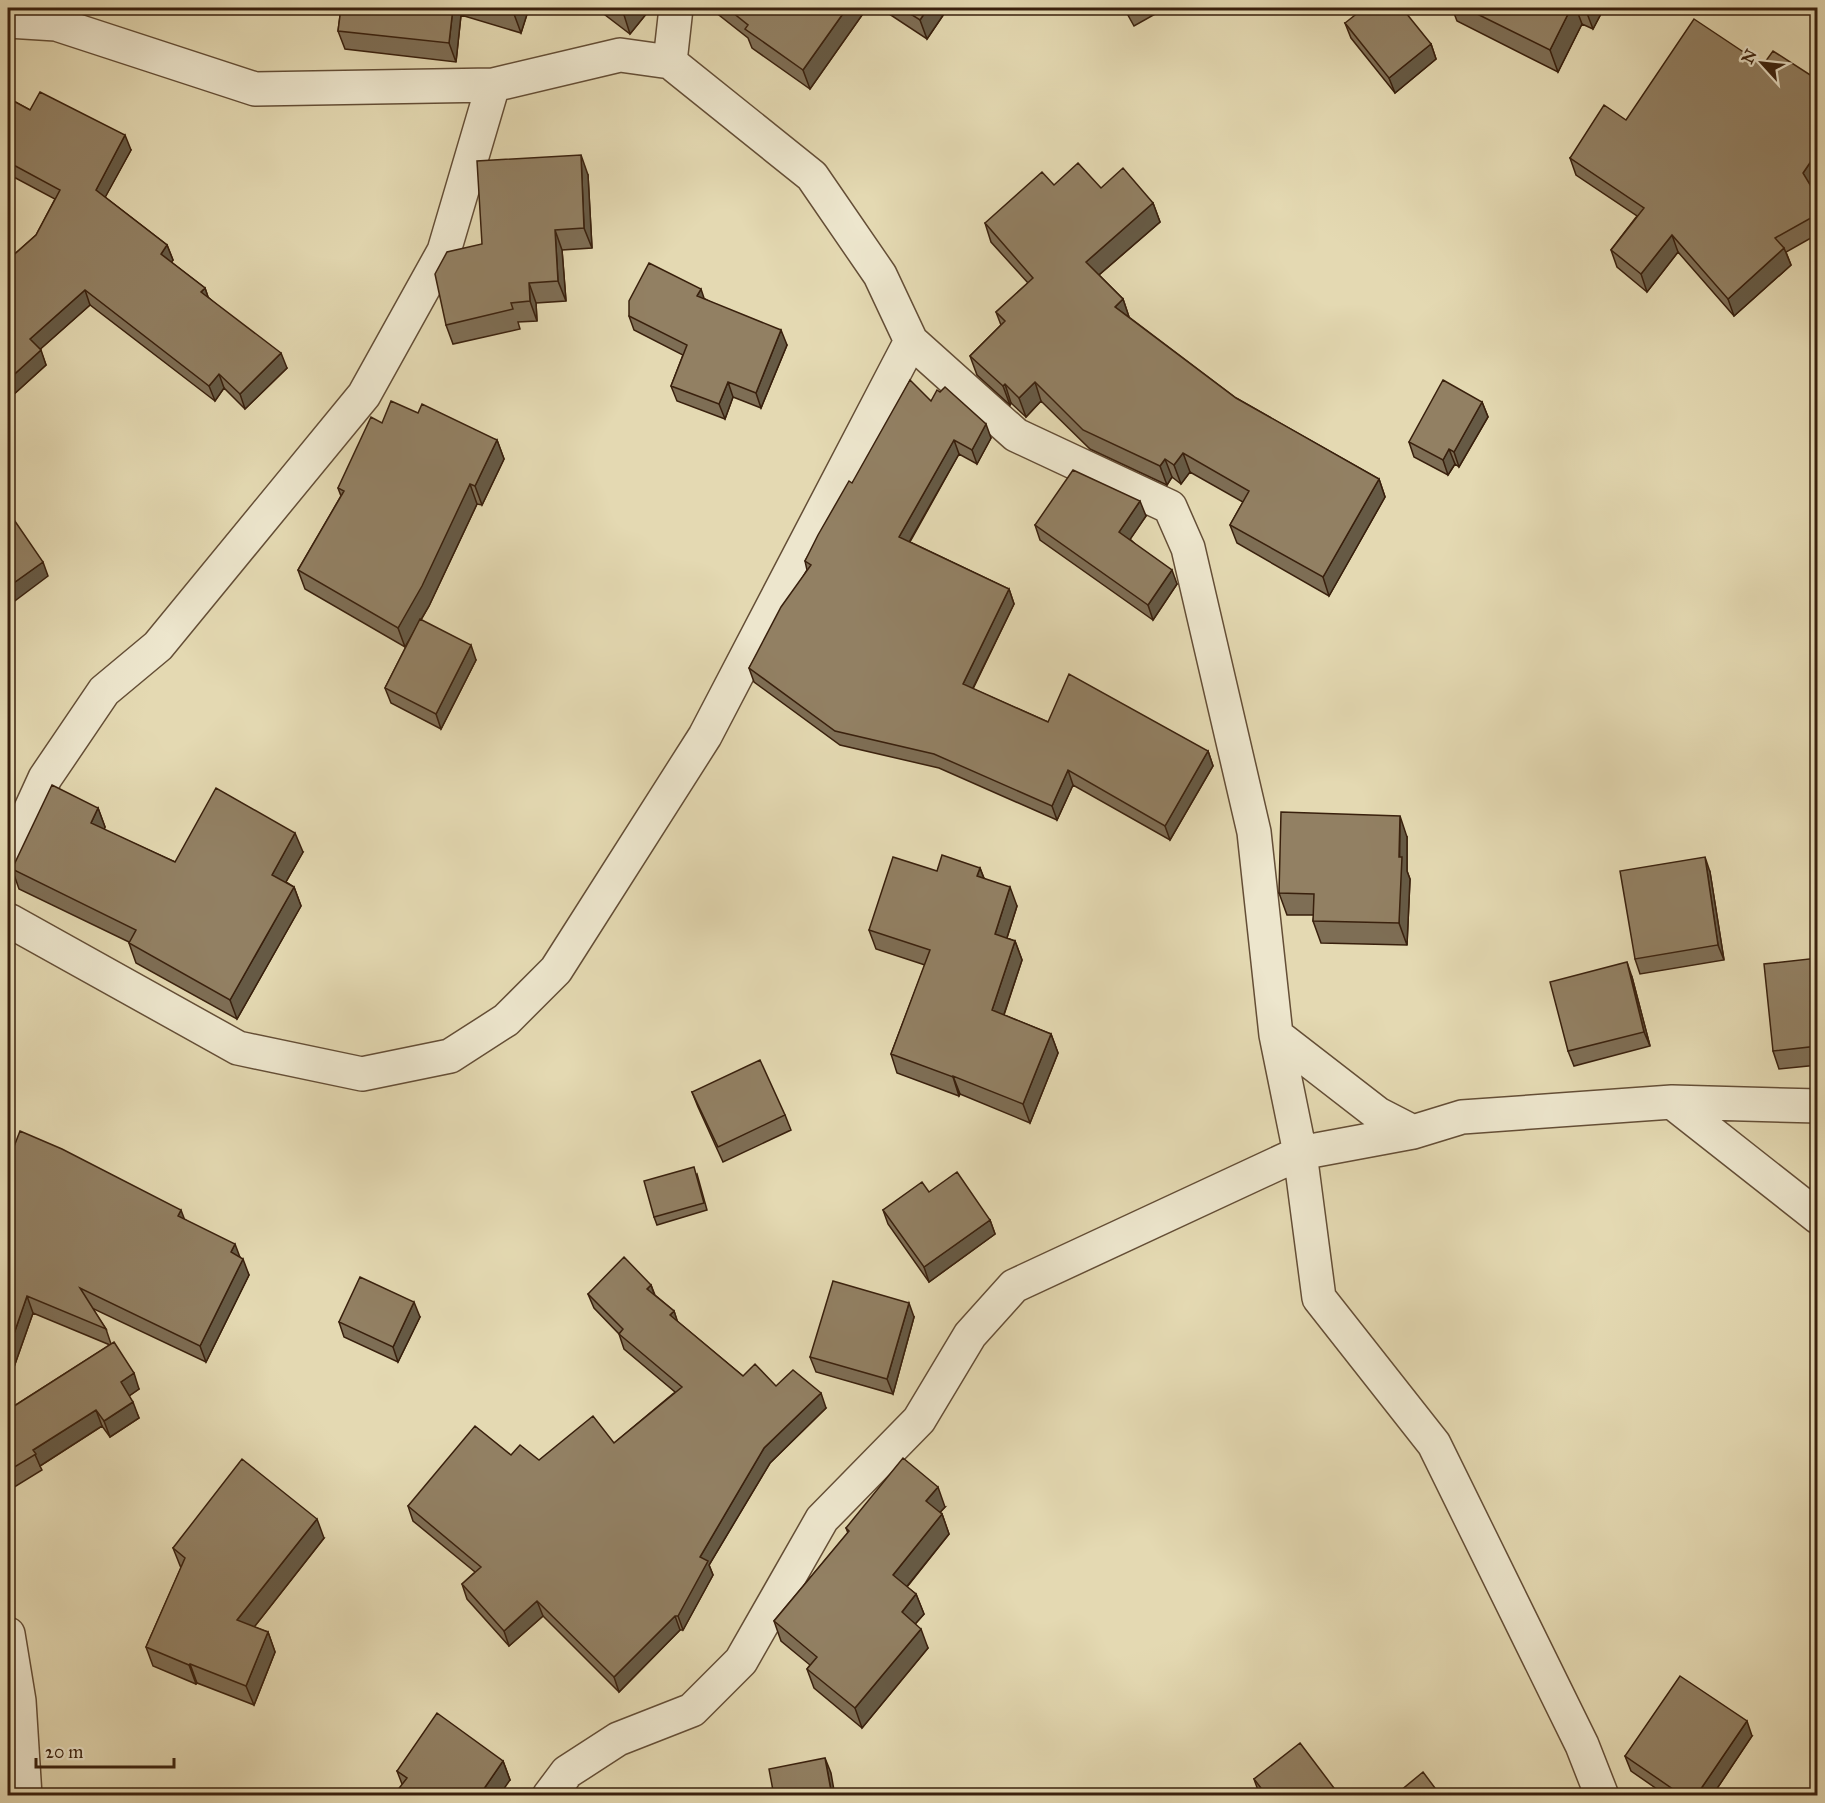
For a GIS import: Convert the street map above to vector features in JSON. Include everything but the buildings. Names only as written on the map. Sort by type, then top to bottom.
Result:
[{"type":"street","points":[[670,62],[676,8]]},
{"type":"street","points":[[8,21],[56,24],[255,89],[493,85],[620,55],[670,62],[812,176],[880,275],[911,342],[1016,435],[1170,507],[1188,548],[1254,832],[1276,1035],[1300,1153],[1319,1298],[1434,1444],[1582,1745],[1602,1796]]},
{"type":"street","points":[[8,859],[45,778],[104,692],[158,646],[364,394],[444,250],[493,85]]},
{"type":"street","points":[[8,916],[238,1048],[362,1074],[450,1056],[506,1020],[556,970],[705,736],[911,342]]},
{"type":"street","points":[[1276,1035],[1378,1114],[1413,1132]]},
{"type":"street","points":[[1672,1102],[1818,1217]]},
{"type":"street","points":[[549,1796],[567,1772],[618,1739],[692,1710],[741,1661],[822,1519],[919,1420],[970,1335],[1014,1286],[1300,1153],[1413,1132],[1462,1117],[1672,1102],[1818,1106]]},
{"type":"street","points":[[8,1634],[19,1701],[25,1796]]}]
